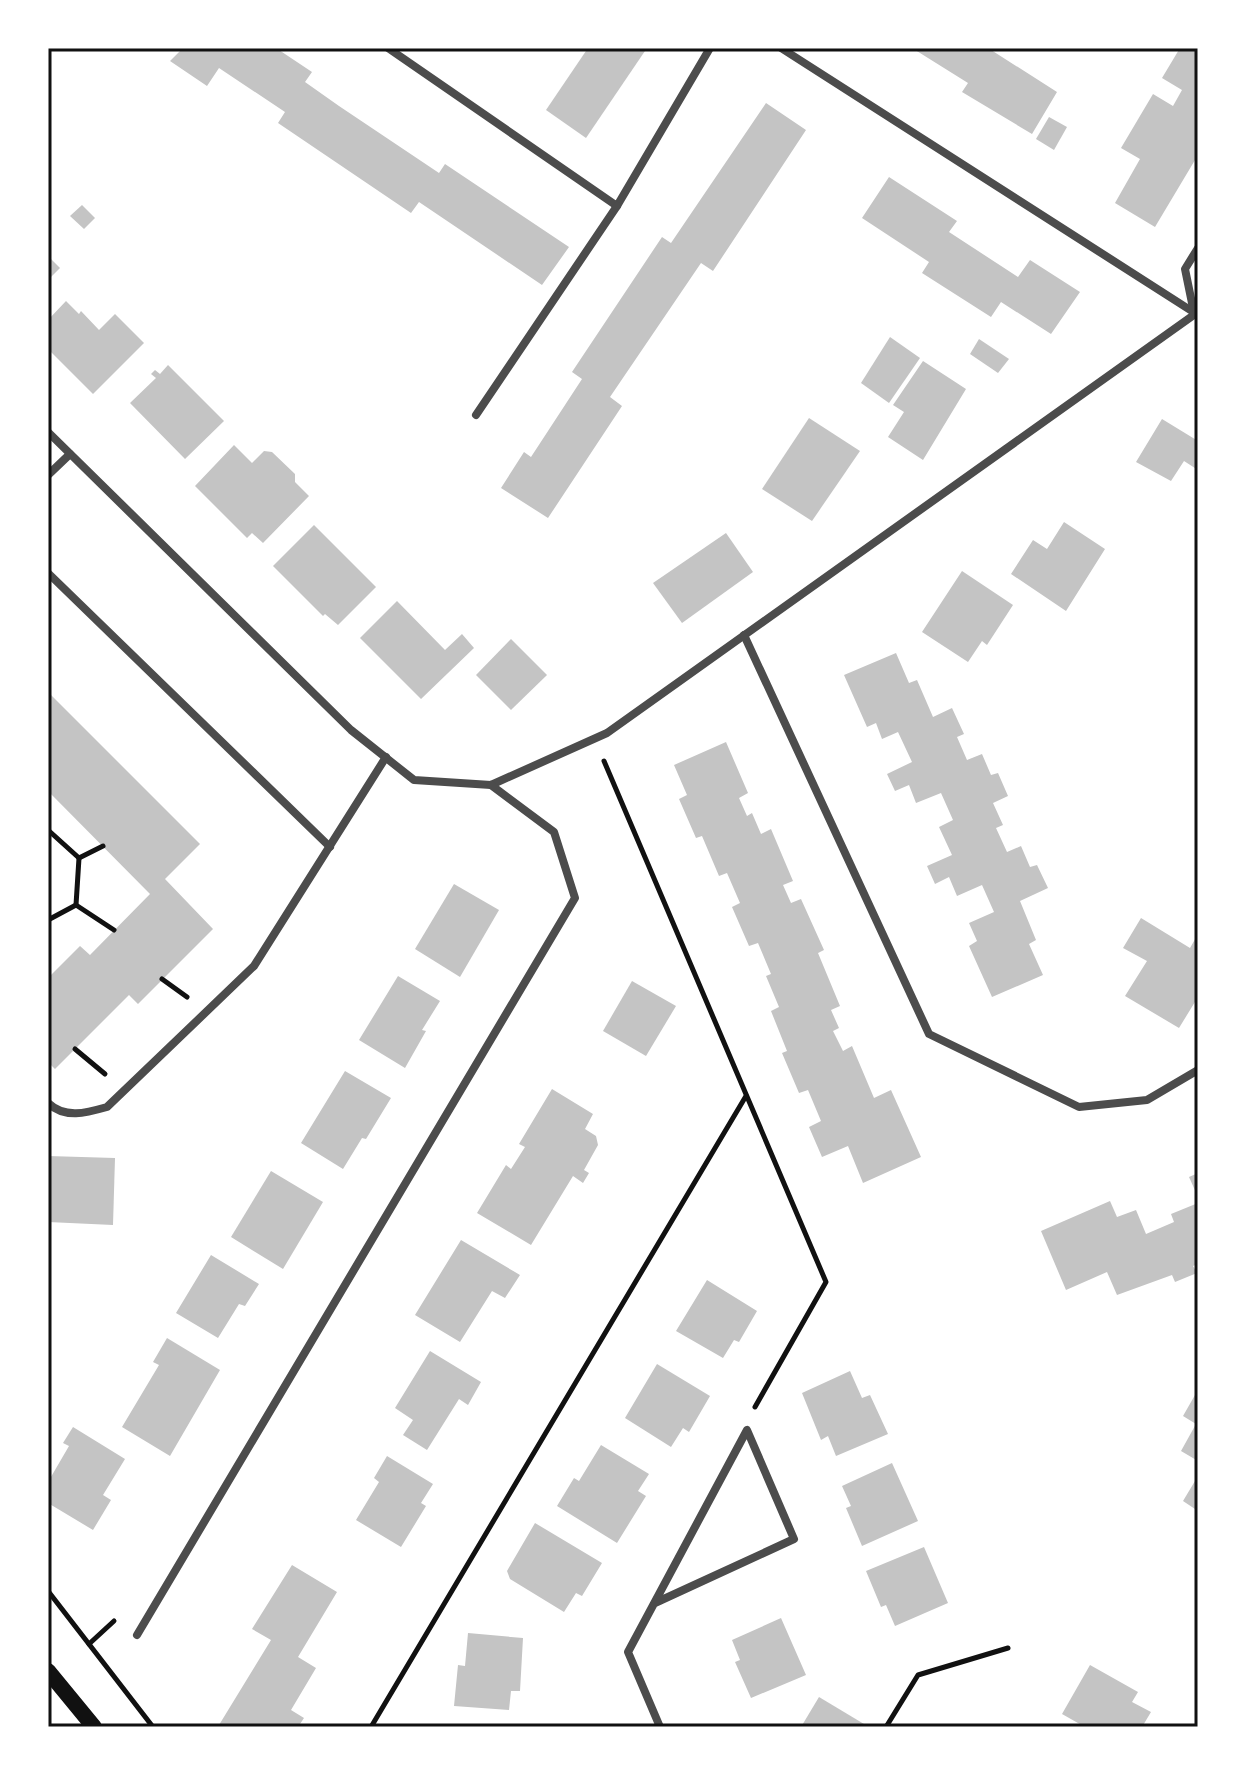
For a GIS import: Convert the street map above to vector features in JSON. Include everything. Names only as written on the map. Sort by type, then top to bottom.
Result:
[{"type":"main road","points":[[48,1671],[94,1727]]},
{"type":"street","points":[[388,48],[617,206]]},
{"type":"street","points":[[476,415],[617,206],[710,48]]},
{"type":"street","points":[[781,48],[1197,313]]},
{"type":"street","points":[[1197,313],[1185,269],[1198,248]]},
{"type":"street","points":[[48,432],[351,730],[414,780],[491,785],[607,733],[1197,313]]},
{"type":"street","points":[[48,475],[70,454]]},
{"type":"street","points":[[48,573],[330,847]]},
{"type":"street","points":[[744,635],[929,1034],[1079,1107],[1147,1100],[1198,1070]]},
{"type":"street","points":[[48,1103],[58,1112],[84,1114],[107,1107],[254,966],[386,757]]},
{"type":"street","points":[[137,1635],[575,898],[554,832],[491,785]]},
{"type":"street","points":[[655,1603],[794,1539],[747,1430]]},
{"type":"street","points":[[660,1727],[628,1652],[747,1430]]},
{"type":"path","points":[[595,739],[826,1282],[760,1395],[747,1430]]},
{"type":"path","points":[[48,830],[79,858]]},
{"type":"path","points":[[79,858],[103,846]]},
{"type":"path","points":[[76,905],[79,858]]},
{"type":"path","points":[[48,920],[76,905]]},
{"type":"path","points":[[76,905],[114,930]]},
{"type":"path","points":[[75,1049],[125,1091]]},
{"type":"path","points":[[371,1727],[747,1096]]},
{"type":"path","points":[[48,1591],[153,1727]]},
{"type":"path","points":[[886,1727],[918,1675],[1008,1648]]},
{"type":"building","points":[[183,48],[276,48],[312,72],[305,82],[339,106],[439,173],[445,164],[569,247],[542,285],[419,202],[411,213],[278,123],[285,112],[219,68],[207,86],[170,61]]},
{"type":"building","points":[[588,48],[647,48],[586,138],[546,110]]},
{"type":"building","points":[[912,48],[988,48],[1057,92],[1032,134],[962,92],[968,83]]},
{"type":"building","points":[[1180,48],[1198,48],[1198,155],[1155,227],[1115,203],[1140,159],[1121,148],[1153,94],[1173,106],[1182,90],[1162,78]]},
{"type":"building","points":[[766,103],[806,130],[713,271],[701,263],[610,397],[622,406],[548,518],[501,488],[524,452],[531,457],[582,379],[572,372],[662,237],[671,243]]},
{"type":"building","points":[[1049,117],[1067,127],[1054,150],[1036,139]]},
{"type":"building","points":[[889,177],[957,221],[949,232],[1018,277],[1030,260],[1080,292],[1051,334],[1001,302],[991,317],[922,273],[929,262],[862,218]]},
{"type":"building","points":[[82,205],[95,218],[84,229],[70,216]]},
{"type":"building","points":[[48,256],[60,268],[48,280]]},
{"type":"building","points":[[66,301],[99,330],[115,314],[144,343],[93,394],[48,349],[51,341],[48,338],[48,320]]},
{"type":"building","points":[[890,337],[920,358],[889,403],[861,383]]},
{"type":"building","points":[[979,339],[1009,359],[998,373],[970,354]]},
{"type":"building","points":[[923,361],[966,389],[923,460],[888,437],[904,412],[893,405]]},
{"type":"building","points":[[168,365],[224,421],[185,459],[130,403],[156,378],[151,374],[155,370],[160,374]]},
{"type":"building","points":[[809,418],[860,451],[812,521],[762,489]]},
{"type":"building","points":[[1162,419],[1198,441],[1198,470],[1184,461],[1171,481],[1136,462]]},
{"type":"building","points":[[234,445],[252,463],[264,451],[272,452],[295,474],[295,482],[309,496],[263,543],[252,533],[247,538],[195,486]]},
{"type":"building","points":[[1064,522],[1105,549],[1066,611],[1011,574],[1033,540],[1047,549]]},
{"type":"building","points":[[314,525],[376,587],[338,625],[325,614],[323,616],[273,566]]},
{"type":"building","points":[[726,533],[753,572],[682,623],[653,583]]},
{"type":"building","points":[[962,571],[1013,605],[987,645],[982,641],[968,662],[922,632]]},
{"type":"building","points":[[397,601],[445,650],[462,634],[474,648],[421,699],[360,638]]},
{"type":"building","points":[[511,639],[547,675],[511,710],[476,675]]},
{"type":"building","points":[[896,653],[909,683],[917,680],[933,717],[952,708],[964,734],[957,737],[967,760],[982,754],[991,775],[998,773],[1008,796],[993,803],[1003,825],[996,828],[1007,852],[1021,846],[1030,867],[1037,865],[1048,888],[1020,901],[1036,940],[1029,944],[1043,975],[992,997],[969,946],[977,941],[969,923],[994,912],[982,885],[957,896],[949,877],[935,884],[927,866],[952,855],[939,827],[953,820],[941,793],[916,803],[909,785],[895,791],[887,774],[912,762],[898,732],[882,739],[876,723],[867,727],[844,675]]},
{"type":"building","points":[[48,692],[200,844],[165,879],[213,929],[138,1004],[129,995],[55,1069],[48,1062],[48,978],[80,946],[90,955],[150,894],[48,791]]},
{"type":"building","points":[[726,742],[748,793],[739,798],[747,816],[752,813],[761,834],[771,829],[793,881],[783,885],[791,903],[801,899],[824,950],[818,953],[840,1006],[831,1010],[839,1028],[833,1031],[843,1051],[852,1046],[874,1098],[891,1090],[921,1157],[863,1183],[848,1146],[822,1157],[809,1127],[821,1121],[808,1090],[799,1093],[782,1053],[787,1051],[771,1011],[779,1007],[766,976],[771,974],[758,943],[749,946],[732,907],[740,903],[727,873],[719,876],[702,836],[696,838],[679,799],[687,795],[674,765]]},
{"type":"building","points":[[454,884],[499,910],[460,977],[415,949]]},
{"type":"building","points":[[1141,918],[1190,948],[1198,934],[1198,997],[1179,1028],[1125,996],[1147,961],[1123,948]]},
{"type":"building","points":[[398,976],[440,1001],[422,1030],[426,1031],[405,1068],[359,1040]]},
{"type":"building","points":[[632,981],[676,1006],[646,1056],[603,1031]]},
{"type":"building","points":[[345,1071],[391,1098],[343,1169],[301,1143]]},
{"type":"building","points":[[552,1089],[593,1114],[585,1129],[596,1136],[598,1145],[584,1170],[589,1173],[583,1183],[573,1176],[531,1245],[477,1213],[506,1165],[511,1169],[525,1147],[519,1144]]},
{"type":"building","points":[[48,1156],[115,1158],[113,1225],[48,1222]]},
{"type":"building","points":[[271,1171],[323,1202],[283,1269],[231,1237]]},
{"type":"building","points":[[1198,1173],[1198,1197],[1189,1177]]},
{"type":"building","points":[[1110,1201],[1117,1217],[1136,1210],[1146,1234],[1174,1222],[1171,1214],[1198,1203],[1198,1264],[1193,1266],[1197,1273],[1175,1282],[1172,1275],[1117,1295],[1107,1272],[1066,1290],[1041,1231]]},
{"type":"building","points":[[461,1240],[520,1275],[505,1298],[492,1291],[460,1342],[415,1315]]},
{"type":"building","points":[[211,1255],[259,1284],[245,1306],[239,1304],[218,1338],[176,1313]]},
{"type":"building","points":[[707,1280],[757,1311],[739,1342],[734,1340],[723,1358],[676,1331]]},
{"type":"building","points":[[167,1338],[220,1370],[170,1456],[122,1427],[159,1365],[153,1362]]},
{"type":"building","points":[[430,1351],[481,1382],[468,1405],[459,1399],[427,1450],[403,1435],[413,1420],[395,1408]]},
{"type":"building","points":[[657,1364],[710,1396],[689,1432],[683,1428],[671,1447],[625,1418]]},
{"type":"building","points":[[850,1371],[862,1398],[870,1395],[888,1434],[836,1456],[828,1436],[821,1440],[802,1393]]},
{"type":"building","points":[[1195,1395],[1198,1396],[1198,1461],[1181,1451],[1196,1424],[1183,1416]]},
{"type":"building","points":[[73,1427],[125,1459],[103,1495],[111,1500],[93,1530],[48,1503],[48,1482],[69,1446],[63,1443]]},
{"type":"building","points":[[601,1445],[649,1474],[638,1491],[646,1496],[617,1543],[557,1506],[574,1478],[579,1481]]},
{"type":"building","points":[[387,1456],[433,1484],[421,1503],[426,1506],[401,1547],[356,1520],[379,1482],[374,1478]]},
{"type":"building","points":[[892,1463],[918,1521],[862,1546],[846,1508],[851,1506],[842,1486]]},
{"type":"building","points":[[1198,1476],[1198,1511],[1183,1501]]},
{"type":"building","points":[[535,1523],[602,1563],[582,1596],[576,1593],[564,1612],[510,1579],[507,1571]]},
{"type":"building","points":[[924,1547],[948,1603],[895,1626],[886,1605],[881,1607],[866,1571]]},
{"type":"building","points":[[292,1565],[337,1592],[298,1657],[316,1668],[291,1710],[304,1718],[298,1727],[222,1727],[219,1725],[271,1640],[252,1629]]},
{"type":"building","points":[[781,1618],[806,1675],[751,1698],[735,1662],[740,1660],[732,1640]]},
{"type":"building","points":[[468,1633],[523,1638],[520,1691],[511,1691],[509,1710],[454,1706],[458,1665],[465,1666]]},
{"type":"building","points":[[1090,1665],[1138,1692],[1132,1702],[1151,1712],[1142,1727],[1085,1727],[1062,1714]]},
{"type":"building","points":[[819,1697],[869,1727],[801,1727]]}]
